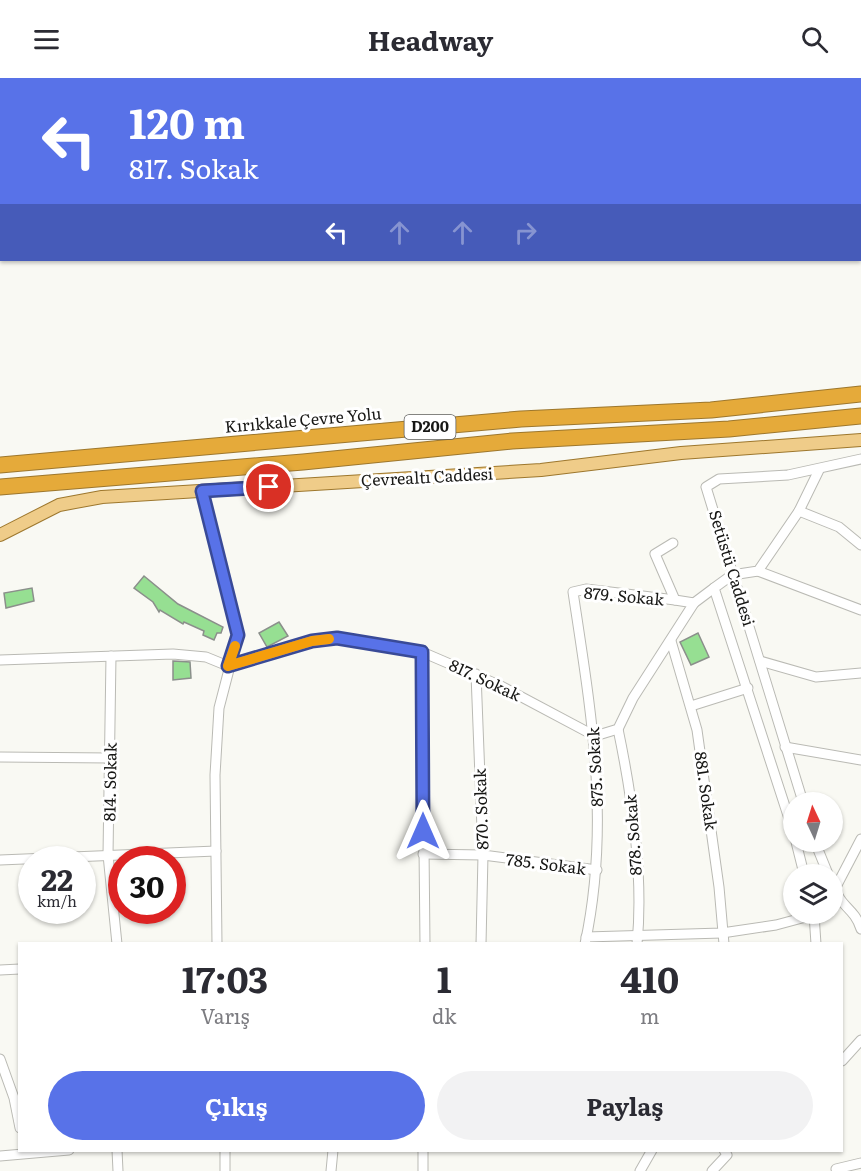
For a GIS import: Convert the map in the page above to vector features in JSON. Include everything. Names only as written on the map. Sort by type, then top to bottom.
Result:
[{"type":"highway","name":"Kırıkkale Çevre Yolu","points":[[0,465],[521,419],[711,410],[861,394]]},
{"type":"highway","name":"D200","points":[[0,487],[303,462],[512,441],[719,430],[861,416]]},
{"type":"main road","name":"Çevrealtı Caddesi","points":[[0,535],[59,505],[102,497],[541,470],[681,453],[861,440]]},
{"type":"street","name":"Setüstü Caddesi","points":[[800,792],[706,487],[719,478],[788,475],[861,459]]},
{"type":"street","points":[[758,572],[799,511],[819,470]]},
{"type":"street","points":[[202,491],[238,635],[228,666],[219,708],[215,775],[217,942]]},
{"type":"street","points":[[799,511],[839,527],[861,545]]},
{"type":"street","points":[[673,543],[655,554],[675,600]]},
{"type":"street","points":[[595,736],[618,729],[633,698],[694,603],[732,575],[758,572],[861,610]]},
{"type":"street","points":[[714,588],[783,799]]},
{"type":"street","name":"879. Sokak","points":[[573,592],[586,589],[694,603]]},
{"type":"street","name":"875. Sokak","points":[[573,592],[595,736],[597,870],[585,940]]},
{"type":"street","name":"817. Sokak","points":[[228,666],[312,641],[337,638],[422,652],[476,674],[595,736]]},
{"type":"street","name":"881. Sokak","points":[[671,641],[697,730],[719,887],[724,942]]},
{"type":"street","points":[[422,652],[425,942]]},
{"type":"street","points":[[0,660],[184,655],[206,657],[228,666]]},
{"type":"street","name":"814. Sokak","points":[[108,846],[111,656]]},
{"type":"street","points":[[760,661],[816,676],[861,673]]},
{"type":"street","name":"870. Sokak","points":[[476,674],[483,855],[481,942]]},
{"type":"street","points":[[691,706],[748,688]]},
{"type":"street","name":"878. Sokak","points":[[618,729],[630,787],[636,846],[638,940]]},
{"type":"street","points":[[785,747],[861,760]]},
{"type":"street","points":[[0,757],[110,759]]},
{"type":"street","points":[[843,869],[861,839]]},
{"type":"street","points":[[186,852],[216,851]]},
{"type":"street","name":"785. Sokak","points":[[423,854],[483,855],[597,870]]},
{"type":"street","points":[[0,860],[108,855]]},
{"type":"street","points":[[843,903],[859,913],[861,929]]},
{"type":"street","points":[[585,940],[638,940],[722,933],[783,923]]},
{"type":"street","name":"814. Sokak","points":[[115,924],[117,942]]},
{"type":"street","points":[[815,924],[816,942]]},
{"type":"street","points":[[0,970],[18,969]]},
{"type":"street","points":[[843,1060],[861,1040]]},
{"type":"street","points":[[0,1059],[14,1098],[18,1118]]},
{"type":"street","points":[[0,1156],[39,1152]]},
{"type":"street","points":[[117,1152],[118,1171]]},
{"type":"street","points":[[225,1152],[225,1171]]},
{"type":"street","points":[[332,1171],[333,1152]]},
{"type":"street","points":[[423,1152],[423,1171]]},
{"type":"street","points":[[640,1171],[651,1152]]},
{"type":"street","points":[[712,1171],[727,1155],[725,1152]]},
{"type":"street","points":[[836,1169],[861,1163]]},
{"type":"building","points":[[144,576],[178,604],[223,627],[221,633],[217,633],[214,640],[203,635],[204,631],[184,622],[183,624],[160,610],[159,612],[153,602],[134,588]]},
{"type":"building","points":[[32,588],[34,601],[6,608],[4,593]]},
{"type":"building","points":[[279,622],[288,636],[267,647],[259,633]]},
{"type":"building","points":[[698,633],[709,657],[691,665],[680,642]]},
{"type":"building","points":[[173,661],[190,662],[191,678],[173,680]]},
{"type":"slow traffic","points":[[235,646],[228,666],[312,641],[329,639]]},
{"type":"route","points":[[269,487],[202,491],[238,635],[228,666],[312,641],[337,638],[422,652],[423,831]]}]
